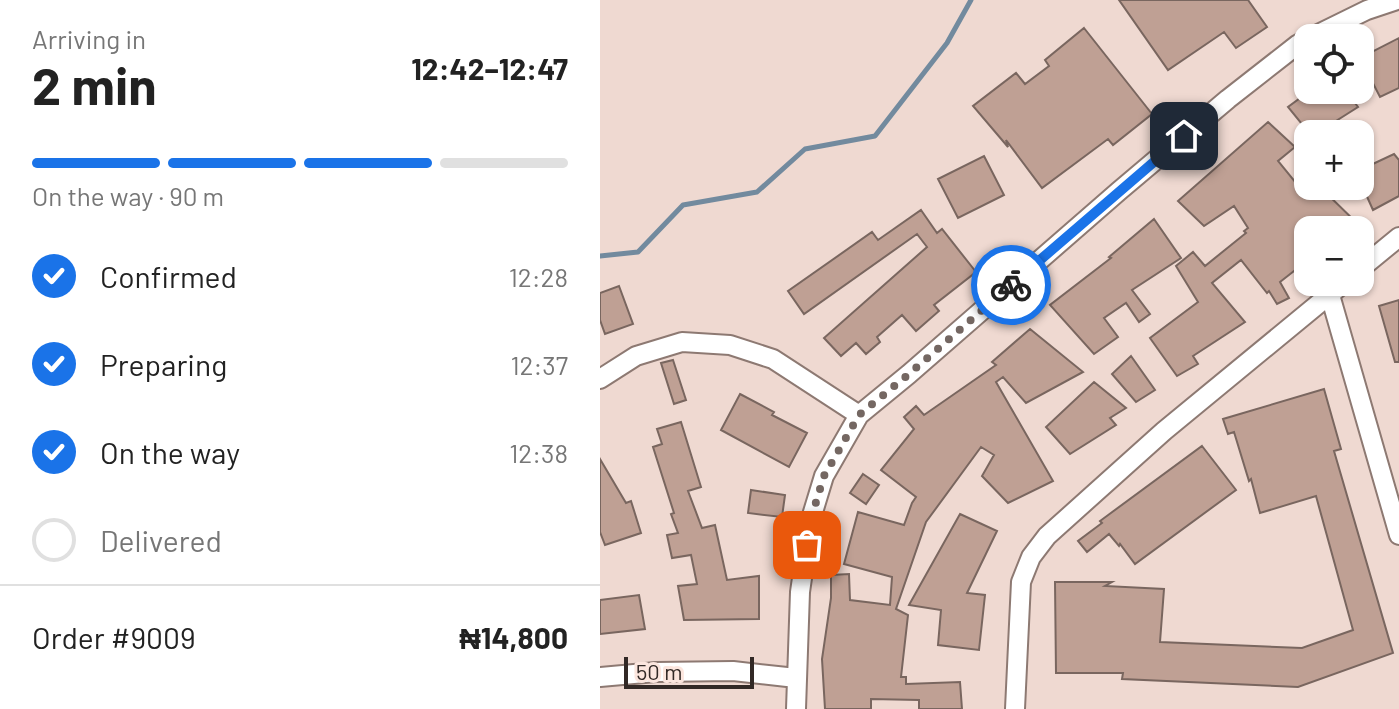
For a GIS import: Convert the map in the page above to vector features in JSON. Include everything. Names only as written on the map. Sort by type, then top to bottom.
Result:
[{"type":"street","points":[[1339,24],[1397,0]]},
{"type":"street","points":[[796,709],[800,592],[810,522],[824,476],[859,415],[1119,191],[1294,47]]},
{"type":"street","points":[[1374,258],[1399,237]]},
{"type":"street","points":[[1015,709],[1021,582],[1031,557],[1047,536],[1164,431],[1329,296]]},
{"type":"street","points":[[1330,296],[1399,535]]},
{"type":"street","points":[[600,379],[636,356],[682,342],[730,345],[773,359],[859,415]]},
{"type":"street","points":[[600,677],[656,672],[733,671],[796,678]]},
{"type":"building","points":[[1119,0],[1248,0],[1267,27],[1236,48],[1224,32],[1168,70]]},
{"type":"building","points":[[1084,28],[1152,114],[1113,145],[1108,139],[1042,188],[1006,140],[1008,147],[973,106],[1016,73],[1025,84],[1049,66],[1045,60]]},
{"type":"building","points":[[1399,38],[1399,88],[1380,97],[1374,85],[1374,51]]},
{"type":"building","points":[[1294,103],[1356,104],[1358,107],[1338,120],[1299,120],[1288,107]]},
{"type":"building","points":[[1268,122],[1294,146],[1278,161],[1294,181],[1294,200],[1333,200],[1350,216],[1294,216],[1294,271],[1280,282],[1289,298],[1277,304],[1241,260],[1212,283],[1245,322],[1193,356],[1198,364],[1177,376],[1150,338],[1198,302],[1176,266],[1193,252],[1205,266],[1246,233],[1244,231],[1248,228],[1234,206],[1204,226],[1178,201]]},
{"type":"building","points":[[1394,154],[1399,160],[1399,196],[1373,210],[1369,200],[1374,200],[1374,163]]},
{"type":"building","points":[[984,156],[1004,195],[958,218],[938,179]]},
{"type":"building","points":[[921,210],[937,233],[942,229],[976,272],[934,305],[939,311],[916,331],[902,315],[877,337],[880,342],[866,354],[856,343],[841,356],[824,338],[927,247],[917,234],[804,314],[788,291],[872,232],[878,240]]},
{"type":"building","points":[[1154,219],[1181,258],[1132,290],[1150,314],[1139,322],[1126,303],[1104,318],[1118,337],[1094,354],[1050,305],[1111,258]]},
{"type":"building","points":[[619,286],[633,324],[605,334],[600,320],[600,293]]},
{"type":"building","points":[[1399,300],[1399,362],[1395,362],[1379,306]]},
{"type":"building","points":[[1030,329],[1083,372],[1026,403],[1003,377],[996,382],[1053,481],[1008,503],[982,476],[994,455],[981,447],[926,522],[896,609],[908,615],[901,677],[906,677],[906,684],[960,682],[962,709],[919,709],[919,700],[871,699],[871,709],[825,709],[822,659],[831,598],[831,575],[849,574],[850,600],[890,605],[892,577],[844,564],[858,512],[904,525],[916,497],[881,470],[914,429],[904,417],[916,406],[924,415],[996,365],[992,362]]},
{"type":"building","points":[[1131,356],[1155,390],[1136,402],[1112,374]]},
{"type":"building","points":[[673,360],[686,400],[674,404],[661,363]]},
{"type":"building","points":[[1094,382],[1126,408],[1110,418],[1116,425],[1070,454],[1046,427]]},
{"type":"building","points":[[1324,389],[1341,449],[1334,451],[1393,653],[1298,687],[1122,679],[1123,673],[1056,673],[1055,582],[1112,582],[1105,586],[1164,589],[1160,642],[1302,648],[1353,630],[1316,496],[1260,513],[1234,432],[1228,434],[1223,419]]},
{"type":"building","points":[[740,394],[807,433],[789,467],[721,430]]},
{"type":"building","points":[[681,422],[701,487],[688,491],[702,528],[715,525],[727,580],[759,576],[759,619],[684,620],[678,586],[697,584],[691,555],[672,558],[667,535],[678,533],[653,447],[662,444],[657,429]]},
{"type":"building","points":[[1202,446],[1236,490],[1135,564],[1109,534],[1087,552],[1078,541],[1102,523],[1100,521]]},
{"type":"building","points":[[600,459],[626,503],[631,501],[641,533],[605,545],[600,532]]},
{"type":"building","points":[[863,474],[879,485],[866,504],[850,493]]},
{"type":"building","points":[[751,490],[785,495],[782,517],[748,513]]},
{"type":"building","points":[[960,514],[997,531],[967,593],[985,595],[979,650],[938,645],[941,610],[909,605]]},
{"type":"building","points":[[639,595],[645,629],[600,634],[600,600]]},
{"type":"waterway","points":[[600,256],[638,252],[683,205],[757,192],[805,149],[875,136],[947,43],[971,0]]},
{"type":"way so far","points":[[807,545],[810,522],[824,476],[859,415],[1011,285]]},
{"type":"route","points":[[1011,285],[1184,136]]}]
